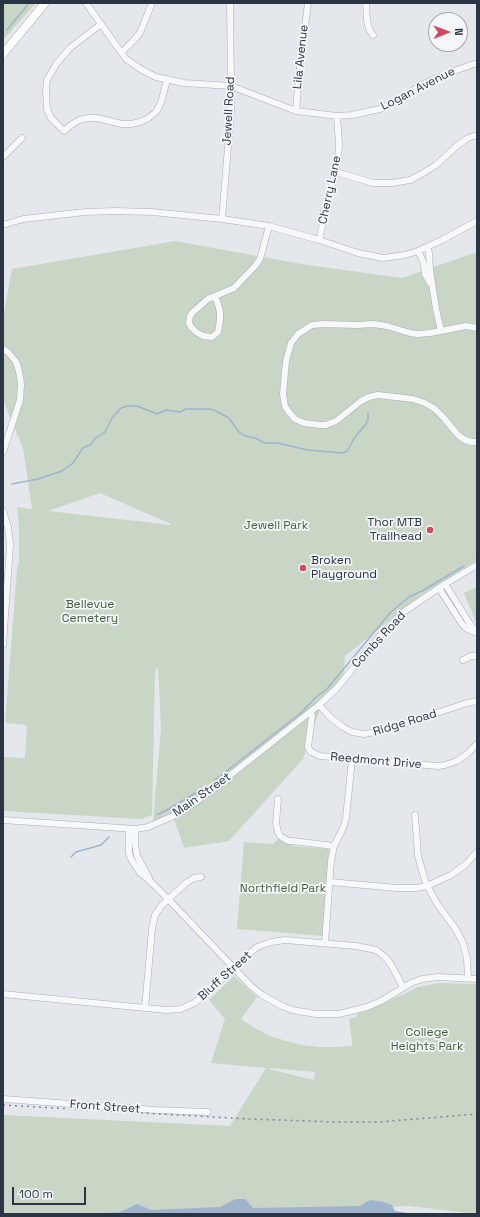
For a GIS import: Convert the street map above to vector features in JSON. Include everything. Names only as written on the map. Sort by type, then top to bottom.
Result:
[{"type":"main road","points":[[3,54],[45,3]]},
{"type":"street","name":"Logan Avenue","points":[[86,3],[126,59],[156,78],[184,83],[231,86],[296,110],[337,116],[362,113],[380,108],[399,100],[421,85],[450,72],[477,63]]},
{"type":"street","points":[[122,52],[140,33],[152,3]]},
{"type":"street","name":"Jewell Road","points":[[222,219],[231,111],[230,3]]},
{"type":"street","name":"Lila Avenue","points":[[296,110],[298,75],[308,3]]},
{"type":"street","points":[[366,3],[367,20],[369,29],[373,35]]},
{"type":"street","points":[[101,24],[70,48],[57,63],[47,80],[47,108],[51,118],[64,131],[79,120],[88,118],[97,118],[122,124],[131,124],[147,119],[156,112],[161,103],[167,80]]},
{"type":"street","name":"Cherry Lane","points":[[319,240],[336,172],[339,144],[337,116]]},
{"type":"street","points":[[336,172],[373,183],[405,181],[420,175],[436,165],[458,145],[468,138],[477,135]]},
{"type":"street","points":[[3,157],[22,138]]},
{"type":"street","points":[[3,225],[23,219],[104,211],[146,212],[222,219],[269,226],[376,257],[398,256],[418,251],[477,221]]},
{"type":"street","points":[[214,296],[220,312],[218,332],[212,337],[203,336],[191,327],[189,319],[192,312],[214,296],[234,288],[255,266],[260,259],[269,226]]},
{"type":"street","points":[[427,247],[429,252],[432,288],[441,331]]},
{"type":"street","points":[[418,251],[423,261],[425,274],[432,288]]},
{"type":"street","points":[[477,328],[466,326],[417,334],[373,324],[323,324],[308,327],[294,339],[289,349],[286,361],[283,394],[286,406],[291,416],[299,422],[320,425],[326,425],[336,421],[361,401],[369,397],[378,395],[413,399],[425,403],[435,409],[461,438],[468,442],[477,442]]},
{"type":"street","points":[[3,349],[8,352],[16,362],[20,371],[21,384],[20,400],[3,452]]},
{"type":"street","points":[[3,511],[10,536],[3,646]]},
{"type":"street","name":"Combs Road","points":[[310,712],[336,688],[396,619],[412,606],[442,586],[477,565]]},
{"type":"street","points":[[3,572],[8,567]]},
{"type":"street","points":[[442,586],[462,624],[467,629],[477,633]]},
{"type":"street","points":[[463,660],[471,656],[477,656]]},
{"type":"street","name":"Ridge Road","points":[[319,705],[331,718],[343,727],[352,732],[370,734],[467,703],[477,702]]},
{"type":"street","name":"Reedmont Drive","points":[[310,712],[312,716],[308,743],[309,750],[320,756],[430,766],[445,765],[451,764],[462,758],[477,744]]},
{"type":"street","name":"Main Street","points":[[3,820],[132,829],[148,827],[173,816],[192,804],[310,712]]},
{"type":"street","points":[[325,943],[331,861],[334,846],[346,818],[352,759]]},
{"type":"street","points":[[278,799],[276,823],[280,836],[292,842],[334,846]]},
{"type":"street","points":[[415,815],[418,856],[427,886],[438,906],[460,935],[465,951],[468,978]]},
{"type":"street","points":[[132,829],[129,852],[131,859],[140,873],[168,899],[252,987],[262,995],[292,1010],[316,1014],[339,1014],[360,1010],[381,1001],[417,981],[433,977],[477,979]]},
{"type":"street","points":[[330,882],[397,888],[427,886],[451,875],[465,865],[477,852]]},
{"type":"street","points":[[145,1008],[153,922],[155,915],[168,899],[186,883],[194,878],[201,877]]},
{"type":"street","name":"Bluff Street","points":[[3,994],[173,1010],[188,1006],[202,997],[249,954],[258,948],[271,942],[285,940],[356,946],[376,950],[390,963],[404,987]]},
{"type":"street","name":"Front Street","points":[[3,1099],[155,1110],[208,1112]]},
{"type":"green space","points":[[3,3],[36,3],[3,40]]},
{"type":"green space","points":[[175,241],[301,264],[402,278],[477,252],[477,560],[421,595],[345,656],[343,679],[325,694],[303,759],[229,841],[184,848],[172,813],[153,822],[161,728],[158,666],[155,671],[152,815],[141,819],[3,811],[3,757],[25,758],[27,725],[5,723],[17,570],[19,561],[19,526],[17,507],[32,509],[23,448],[3,400],[3,318],[12,269]],"holes":[[[100,493],[171,525],[48,511]]]},
{"type":"green space","points":[[477,587],[477,625],[464,593]]},
{"type":"green space","name":"Northfield Park","points":[[278,839],[293,846],[329,849],[322,936],[237,929],[244,842],[273,844]]},
{"type":"green space","name":"College Heights Park","points":[[234,976],[257,997],[241,1019],[270,1036],[286,1041],[319,1047],[336,1047],[352,1046],[349,1019],[356,1017],[357,1014],[418,987],[440,983],[477,984],[477,1214],[408,1206],[288,1214],[3,1214],[3,1115],[230,1126],[266,1068],[211,1063],[225,1019],[209,1000]],"holes":[[[269,1068],[315,1072],[314,1080]]]},
{"type":"water","points":[[236,1199],[245,1199],[253,1208],[360,1206],[370,1200],[392,1205],[395,1211],[415,1214],[92,1214],[120,1212],[137,1204],[151,1210],[220,1207]]},
{"type":"waterway","points":[[7,30],[29,3]]},
{"type":"waterway","points":[[12,484],[38,479],[62,471],[73,463],[83,448],[90,445],[96,438],[105,432],[112,418],[121,408],[127,406],[137,406],[157,414],[166,410],[180,412],[186,409],[214,410],[229,418],[239,432],[245,436],[255,438],[265,443],[278,443],[307,450],[343,453],[347,451],[355,437],[366,424],[368,420],[368,413]]},
{"type":"waterway","points":[[214,781],[302,712],[316,697],[327,689],[391,612],[409,597],[464,566]]},
{"type":"waterway","points":[[157,815],[207,786]]},
{"type":"waterway","points":[[71,857],[76,852],[101,845],[109,837]]},
{"type":"railway","points":[[3,1105],[249,1119],[337,1122],[378,1122],[477,1114]]},
{"type":"place","name":"Thor MTB Trailhead","points":[[430,530]]},
{"type":"place","name":"Broken Playground","points":[[303,568]]},
{"type":"park label","name":"Jewell Park","points":[[276,526]]},
{"type":"park label","name":"Bellevue Cemetery","points":[[90,612]]}]
